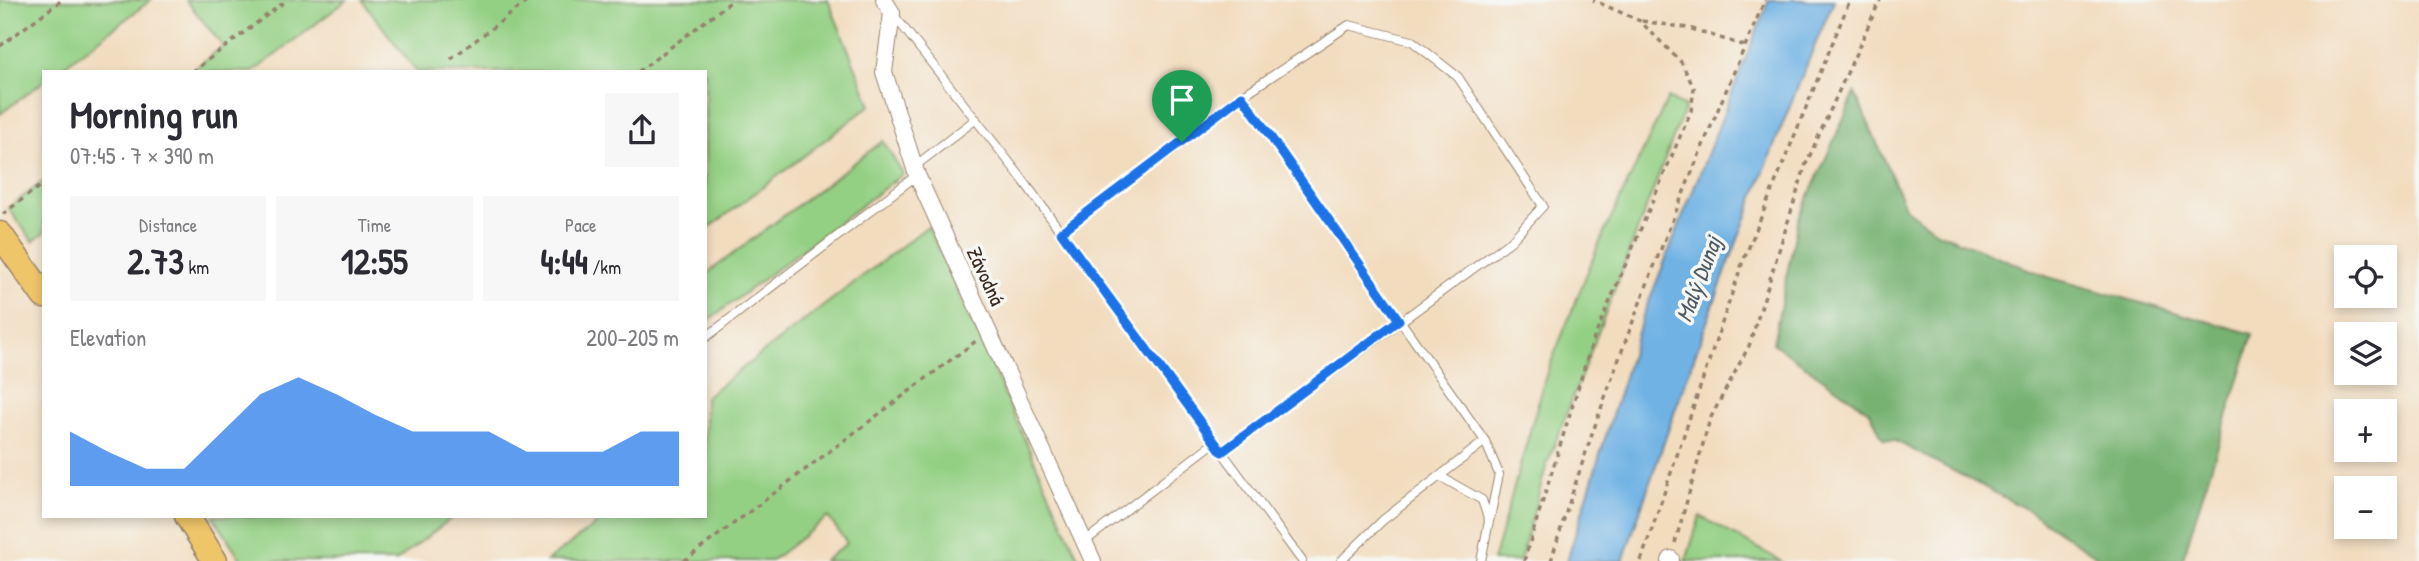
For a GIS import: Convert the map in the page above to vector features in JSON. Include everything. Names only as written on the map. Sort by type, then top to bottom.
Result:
[{"type":"main road","points":[[0,234],[42,293]]},
{"type":"main road","points":[[188,518],[215,561]]},
{"type":"street","name":"Závodná","points":[[888,6],[884,72],[916,171],[1093,561]]},
{"type":"lane","points":[[888,6],[1061,232],[1302,561]]},
{"type":"lane","points":[[1061,232],[1242,96],[1349,25],[1412,41],[1458,77],[1543,206],[1511,241],[1399,320],[1222,452]]},
{"type":"lane","points":[[1242,96],[1485,441],[1499,474],[1481,561]]},
{"type":"lane","points":[[707,336],[916,171],[976,119]]},
{"type":"lane","points":[[1341,561],[1383,520],[1485,441]]},
{"type":"lane","points":[[1084,542],[1215,442]]},
{"type":"lane","points":[[1441,477],[1482,500],[1489,521]]},
{"type":"path","points":[[0,46],[62,0]]},
{"type":"path","points":[[195,70],[287,0]]},
{"type":"path","points":[[452,59],[529,0]]},
{"type":"path","points":[[641,70],[733,0]]},
{"type":"path","points":[[1593,0],[1640,21],[1689,28],[1745,46]]},
{"type":"path","points":[[1551,561],[1581,463],[1630,328],[1765,0]]},
{"type":"path","points":[[1642,561],[1742,264],[1850,0]]},
{"type":"path","points":[[1670,560],[1710,419],[1749,346],[1807,164],[1880,0]]},
{"type":"path","points":[[1524,561],[1592,343],[1691,111],[1694,88],[1681,62],[1640,21]]},
{"type":"path","points":[[0,216],[42,184]]},
{"type":"path","points":[[684,561],[988,331]]},
{"type":"green space","points":[[0,0],[151,0],[59,70],[42,70],[42,82],[0,114]]},
{"type":"green space","points":[[186,0],[347,0],[256,70],[193,70],[223,46]]},
{"type":"green space","points":[[362,0],[828,0],[871,105],[707,229],[707,70],[415,70]]},
{"type":"green space","points":[[1855,93],[1906,209],[1937,232],[2048,277],[2253,334],[2182,561],[2103,561],[2026,509],[1896,441],[1883,439],[1870,412],[1773,343],[1798,220]]},
{"type":"green space","points":[[1668,98],[1685,107],[1546,467],[1520,561],[1493,561],[1546,375],[1598,246]]},
{"type":"green space","points":[[883,141],[903,174],[707,321],[707,273]]},
{"type":"green space","points":[[42,182],[42,234],[33,241],[8,208]]},
{"type":"green space","points":[[928,226],[1080,561],[824,561],[847,543],[828,517],[771,561],[547,561],[604,518],[707,518],[707,395]]},
{"type":"green space","points":[[1700,516],[1781,561],[1686,561]]},
{"type":"green space","points":[[214,518],[451,518],[396,561],[242,561]]},
{"type":"water","name":"Malý Dunaj","points":[[1769,0],[1834,0],[1723,279],[1623,561],[1567,561],[1643,316]]},
{"type":"route","points":[[1242,96],[1399,320],[1222,452],[1061,232],[1182,142],[1242,96]]}]
